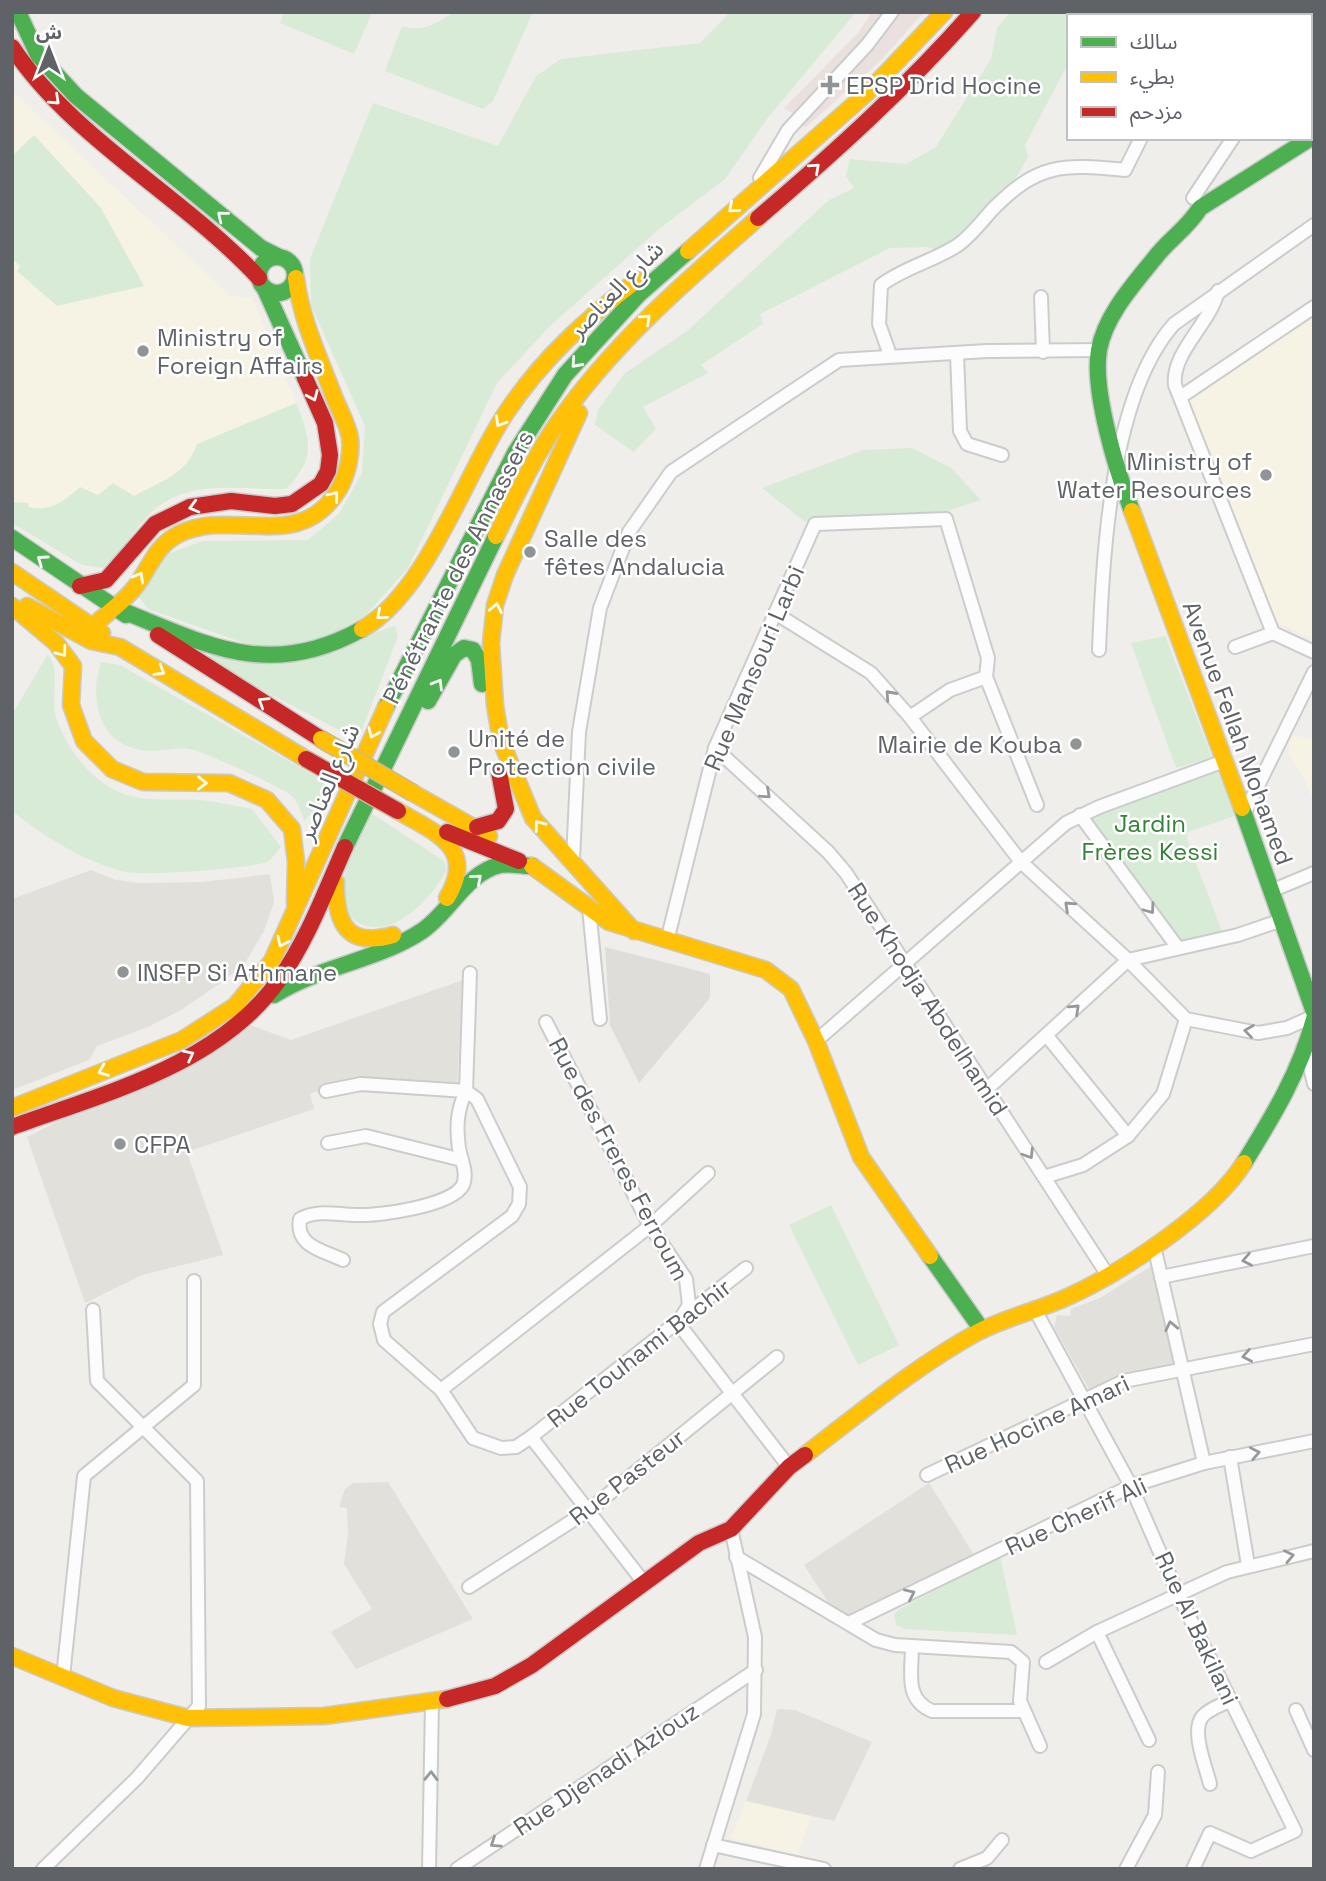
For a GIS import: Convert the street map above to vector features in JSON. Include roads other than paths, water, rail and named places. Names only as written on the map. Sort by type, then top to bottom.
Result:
[{"type":"main road","points":[[18,12],[38,55],[76,96],[261,248],[290,261],[306,327],[350,437],[351,457],[347,478],[335,498],[317,514],[298,523],[279,527],[226,522],[205,525],[174,537],[149,560],[131,593],[93,626]]},
{"type":"main road","name":"شارع العناصر","points":[[12,1108],[182,1040],[234,1006],[272,961],[295,916],[375,728],[515,453],[565,375],[638,295],[692,244],[868,92],[944,12]]},
{"type":"main road","name":"Pénétrante des Annassers","points":[[12,1127],[155,1072],[213,1042],[252,1010],[281,977],[314,921],[425,677],[530,469],[566,410],[602,365],[657,309],[890,105],[942,52],[973,12]]},
{"type":"main road","points":[[12,47],[34,80],[60,105],[223,241],[262,283],[275,293],[286,291],[296,278]]},
{"type":"main road","points":[[1100,351],[1115,310],[1156,256],[1188,227],[1200,208],[1308,140]]},
{"type":"main road","points":[[113,607],[208,645],[259,657],[316,653],[358,635],[392,606],[428,553],[505,413],[535,376],[573,333],[613,298],[692,244]]},
{"type":"main road","points":[[80,586],[100,584],[106,580],[155,524],[190,507],[231,501],[275,506],[292,504],[321,484],[328,471],[330,455],[325,423],[262,283],[263,263],[277,256]]},
{"type":"main road","name":"Avenue Fellah Mohamed","points":[[1100,351],[1101,392],[1117,471],[1244,814],[1314,1016]]},
{"type":"main road","points":[[602,365],[505,575],[495,605],[491,643],[495,705],[501,741],[533,818],[573,866],[634,931]]},
{"type":"main road","points":[[12,538],[80,586],[321,739],[477,827],[609,922],[650,937],[766,970],[791,989],[816,1041],[861,1157],[982,1330]]},
{"type":"main road","points":[[12,572],[120,647],[444,839],[458,853],[461,870],[449,896],[403,932],[380,940],[358,938],[343,926],[334,907],[337,866]]},
{"type":"main road","points":[[12,597],[91,641],[120,647]]},
{"type":"main road","points":[[12,606],[56,643],[72,666],[71,705],[84,741],[112,769],[143,782],[229,783],[267,800],[292,829],[296,862],[295,916]]},
{"type":"main road","points":[[387,761],[428,701],[454,655],[464,648],[473,650],[479,660],[487,729],[507,801],[503,819],[494,825],[477,827]]},
{"type":"main road","points":[[397,811],[532,866]]},
{"type":"main road","points":[[252,1010],[305,976],[389,948],[423,931],[480,874],[499,865],[532,866]]},
{"type":"main road","points":[[12,1656],[113,1698],[188,1718],[324,1716],[403,1703],[432,1703],[495,1686],[532,1665],[699,1543],[731,1529],[789,1466],[936,1356],[982,1330],[1063,1299],[1109,1277],[1154,1246],[1210,1201],[1237,1174],[1284,1098],[1306,1050],[1314,1016]]},
{"type":"street","points":[[753,191],[788,130],[867,45],[892,12]]},
{"type":"street","points":[[890,355],[879,324],[881,285],[899,272],[958,244],[1017,185],[1039,172],[1082,166],[1125,170],[1140,140]]},
{"type":"street","points":[[1193,198],[1232,140]]},
{"type":"street","points":[[1099,650],[1117,471],[1138,383],[1158,345],[1174,324],[1314,225]]},
{"type":"street","points":[[1218,291],[1210,316],[1177,365],[1174,376],[1273,633],[1314,652]]},
{"type":"street","points":[[1041,298],[1043,352]]},
{"type":"street","points":[[1182,396],[1314,307]]},
{"type":"street","points":[[573,866],[575,781],[584,704],[600,608],[629,533],[671,472],[839,360],[987,351],[1100,351]]},
{"type":"street","points":[[957,354],[960,430],[967,444],[1002,455]]},
{"type":"street","name":"Rue Mansouri Larbi","points":[[667,941],[715,748],[815,524],[946,519],[988,657],[986,677]]},
{"type":"street","points":[[775,613],[871,673],[910,717],[1021,862],[1128,960],[1186,1019],[1258,1033],[1287,1028],[1314,1016]]},
{"type":"street","points":[[1236,647],[1273,633]]},
{"type":"street","points":[[1244,814],[1314,672]]},
{"type":"street","points":[[910,717],[950,690],[986,677],[1037,805]]},
{"type":"street","name":"Rue Khodja Abdelhamid","points":[[715,748],[828,852],[846,873],[1109,1277]]},
{"type":"street","points":[[816,1041],[906,965],[1049,835],[1080,815],[1224,761]]},
{"type":"street","points":[[1080,815],[1178,948]]},
{"type":"street","points":[[1271,891],[1314,873]]},
{"type":"street","points":[[589,908],[600,1019]]},
{"type":"street","points":[[988,1088],[1128,960],[1238,935],[1282,920]]},
{"type":"street","points":[[343,1260],[301,1239],[297,1232],[300,1219],[311,1213],[384,1214],[437,1201],[456,1193],[463,1184],[457,1119],[466,1091],[470,973]]},
{"type":"street","points":[[1044,1177],[1083,1165],[1128,1136],[1163,1094],[1186,1019]]},
{"type":"street","name":"Rue des Freres Ferroum","points":[[546,1022],[650,1226],[686,1279],[689,1305],[678,1324]]},
{"type":"street","points":[[1047,1036],[1128,1136]]},
{"type":"street","points":[[1306,1050],[1314,1084]]},
{"type":"street","points":[[326,1091],[361,1084],[466,1091]]},
{"type":"street","name":"Rue Touhami Bachir","points":[[466,1091],[477,1098],[520,1187],[520,1204],[512,1216],[383,1312],[380,1324],[384,1340],[442,1391],[473,1438],[501,1448],[516,1447],[678,1324],[746,1268]]},
{"type":"street","points":[[328,1143],[366,1136],[462,1160]]},
{"type":"street","points":[[442,1391],[650,1226],[708,1172]]},
{"type":"street","points":[[1154,1246],[1204,1463]]},
{"type":"street","points":[[1161,1277],[1314,1246]]},
{"type":"street","points":[[63,1676],[84,1476],[194,1385],[194,1280]]},
{"type":"street","name":"Rue Al Bakilani","points":[[1034,1308],[1131,1486],[1178,1594],[1295,1831],[1251,1852],[1210,1833],[1193,1869]]},
{"type":"street","points":[[43,1869],[138,1778],[199,1706],[197,1481],[97,1381],[93,1310]]},
{"type":"street","points":[[678,1324],[789,1466]]},
{"type":"street","name":"Rue Hocine Amari","points":[[927,1475],[1124,1381],[1314,1344]]},
{"type":"street","name":"Rue Pasteur","points":[[469,1587],[589,1510],[777,1357]]},
{"type":"street","points":[[531,1437],[645,1584]]},
{"type":"street","name":"Rue Cherif Ali","points":[[849,1623],[1131,1486],[1204,1463],[1314,1441]]},
{"type":"street","points":[[1230,1457],[1248,1564]]},
{"type":"street","points":[[706,1869],[750,1735],[756,1670],[755,1637],[731,1529]]},
{"type":"street","points":[[1046,1662],[1097,1632],[1248,1564],[1314,1551]]},
{"type":"street","points":[[736,1557],[876,1640],[912,1646],[1011,1652],[1023,1662],[1023,1711],[1040,1746]]},
{"type":"street","points":[[1097,1632],[1149,1740]]},
{"type":"street","points":[[912,1646],[912,1693],[923,1707],[932,1711],[1023,1711]]},
{"type":"street","name":"Rue Djenadi Aziouz","points":[[457,1869],[756,1670]]},
{"type":"street","points":[[1210,1784],[1198,1729],[1200,1719],[1207,1712],[1231,1700]]},
{"type":"street","points":[[429,1869],[432,1703]]},
{"type":"street","points":[[1296,1710],[1314,1750]]},
{"type":"street","points":[[1126,1869],[1155,1815],[1158,1772]]},
{"type":"street","points":[[960,1869],[987,1858],[1002,1840]]},
{"type":"street","points":[[713,1844],[824,1869]]},
{"type":"place","name":"EPSP Drid Hocine","points":[[830,85]]},
{"type":"place","name":"Ministry of Foreign Affairs","points":[[143,351]]},
{"type":"place","name":"Ministry of Water Resources","points":[[1266,475]]},
{"type":"place","name":"Salle des fêtes Andalucia","points":[[530,552]]},
{"type":"place","name":"Mairie de Kouba","points":[[1076,744]]},
{"type":"place","name":"Unité de Protection civile","points":[[454,752]]},
{"type":"place","name":"INSFP Si Athmane","points":[[123,972]]},
{"type":"place","name":"CFPA","points":[[120,1144]]},
{"type":"park label","name":"Jardin Frères Kessi","points":[[1150,837]]}]
